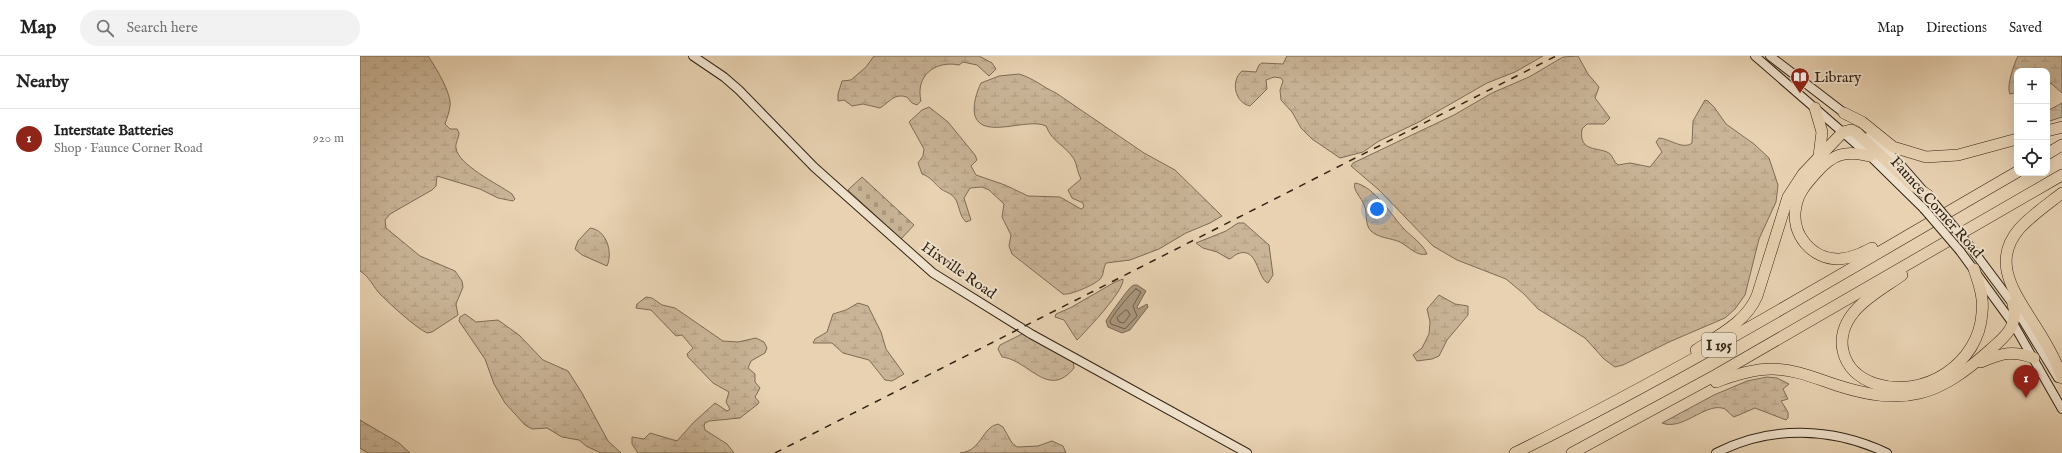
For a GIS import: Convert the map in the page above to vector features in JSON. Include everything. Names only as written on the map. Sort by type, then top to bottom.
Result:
[{"type":"highway","points":[[1815,108],[1822,132],[1818,157]]},
{"type":"highway","points":[[1844,112],[1862,122],[1893,148],[1926,157],[1950,157],[2014,140]]},
{"type":"highway","points":[[2050,130],[2062,127]]},
{"type":"highway","points":[[1640,389],[1677,362],[1735,324],[1748,312],[1757,296],[1788,197],[1803,174],[1843,132],[1851,130],[1857,133],[1912,185],[1931,199]]},
{"type":"highway","points":[[2050,152],[2062,146]]},
{"type":"highway","points":[[1870,156],[1851,154],[1835,156],[1824,164],[1806,185],[1797,201],[1794,213],[1795,224],[1802,240],[1813,251],[1822,256],[1833,259],[1844,259],[1862,253],[1918,229]]},
{"type":"highway","name":"I 195","points":[[1515,453],[1640,389],[2014,174]]},
{"type":"highway","name":"I 195","points":[[1572,453],[1685,392],[2062,175]]},
{"type":"highway","points":[[2062,193],[2020,227],[2011,242],[2006,265],[2012,288],[2041,335],[2062,378]]},
{"type":"highway","points":[[1944,244],[1866,301],[1850,317],[1844,328],[1842,345],[1847,361],[1856,374],[1866,380],[1878,384],[1903,388],[1933,380],[1956,366],[1974,344],[1981,324],[1982,298],[1974,269]]},
{"type":"highway","points":[[1685,392],[1743,372],[1772,369],[1794,372],[1866,393],[1882,395],[1909,395],[1939,388],[1970,367],[1993,348],[2014,325],[2015,313],[2013,304]]},
{"type":"highway","points":[[1970,367],[1996,356],[2011,352],[2021,353],[2034,358]]},
{"type":"main road","name":"Hixville Road","points":[[693,56],[724,77],[739,90],[814,167],[933,273],[1031,334],[1247,453]]},
{"type":"main road","name":"Faunce Corner Road","points":[[1755,56],[1870,156],[1924,209],[1974,269],[2014,325],[2062,409]]},
{"type":"main road","name":"Faunce Corner Road","points":[[1771,57],[1844,112],[1885,149],[1931,199],[1969,245],[2013,304],[2062,383]]},
{"type":"main road","points":[[1767,66],[1771,57]]},
{"type":"main road","points":[[1716,453],[1748,440],[1771,434],[1800,432],[1828,433],[1865,443],[1886,453]]},
{"type":"green space","points":[[360,56],[428,56],[442,80],[450,101],[449,113],[445,124],[450,129],[457,129],[459,133],[456,146],[458,154],[471,167],[512,194],[515,199],[513,201],[498,198],[480,189],[437,176],[436,186],[432,190],[390,214],[385,220],[386,228],[420,256],[455,271],[462,281],[463,287],[456,304],[458,315],[432,332],[427,333],[404,316],[378,292],[366,276],[360,271]]},
{"type":"green space","points":[[874,56],[979,56],[992,63],[996,69],[989,76],[977,65],[963,62],[959,65],[942,65],[935,68],[924,77],[920,92],[921,101],[917,105],[912,103],[907,97],[903,96],[893,98],[880,108],[863,104],[852,106],[844,100],[838,101],[838,94],[842,81],[851,80],[866,67]]},
{"type":"green space","points":[[1287,56],[1543,56],[1515,72],[1487,83],[1419,122],[1379,141],[1363,152],[1340,158],[1312,139],[1301,128],[1292,112],[1281,100],[1280,90],[1283,81],[1281,78],[1274,77],[1266,80],[1267,89],[1250,106],[1241,101],[1238,96],[1235,86],[1238,75],[1242,71],[1256,72],[1259,65],[1262,63],[1283,64]]},
{"type":"green space","points":[[1578,56],[1588,74],[1599,87],[1595,98],[1610,118],[1604,124],[1587,124],[1582,129],[1583,142],[1587,146],[1610,154],[1618,165],[1630,163],[1650,167],[1662,152],[1656,142],[1659,138],[1681,145],[1688,145],[1692,143],[1693,121],[1705,100],[1714,107],[1726,124],[1754,144],[1769,158],[1778,185],[1776,202],[1759,239],[1745,295],[1735,309],[1725,318],[1669,342],[1623,365],[1615,367],[1604,359],[1585,338],[1538,309],[1524,294],[1506,279],[1457,260],[1433,246],[1379,190],[1351,166],[1353,163],[1454,115],[1492,93],[1529,77],[1563,57]]},
{"type":"green space","points":[[2018,56],[2062,56],[2062,93],[2050,83],[2050,68],[2014,68],[2014,93],[2010,94],[2009,86],[2013,69]]},
{"type":"green space","points":[[1019,74],[1056,93],[1144,153],[1175,170],[1222,216],[1210,223],[1186,233],[1159,249],[1130,260],[1106,263],[1101,278],[1089,286],[1077,291],[1063,294],[1012,254],[1009,246],[1011,235],[1002,217],[1004,204],[989,190],[982,187],[970,188],[964,198],[971,220],[966,222],[962,217],[953,196],[941,189],[930,178],[922,174],[918,163],[923,156],[924,149],[909,122],[922,110],[929,107],[948,122],[975,155],[977,160],[971,166],[976,175],[1005,185],[1028,196],[1060,197],[1081,209],[1084,207],[1083,203],[1072,198],[1068,190],[1081,179],[1075,161],[1067,150],[1055,140],[1046,126],[1028,124],[1007,127],[987,126],[980,123],[975,116],[975,103],[981,83],[999,76]]},
{"type":"green space","points":[[2062,103],[2062,117],[2050,121],[2050,109]]},
{"type":"green space","points":[[862,177],[914,225],[901,239],[848,190]]},
{"type":"green space","points":[[1355,183],[1362,185],[1376,195],[1404,229],[1420,244],[1427,254],[1423,255],[1416,253],[1400,242],[1381,237],[1371,231],[1367,222],[1363,202],[1354,186]]},
{"type":"green space","points":[[1238,223],[1244,223],[1269,245],[1273,275],[1268,283],[1261,276],[1253,258],[1249,254],[1244,252],[1229,259],[1217,252],[1203,248],[1196,243],[1226,231]]},
{"type":"green space","points":[[590,228],[601,233],[607,243],[609,249],[609,261],[607,266],[582,255],[575,249],[578,241]]},
{"type":"green space","points":[[1123,279],[1118,292],[1112,301],[1077,340],[1064,320],[1055,317],[1056,314]]},
{"type":"green space","points":[[1439,295],[1455,304],[1468,306],[1468,315],[1447,340],[1439,356],[1432,359],[1417,361],[1413,355],[1422,348],[1429,334],[1430,322],[1427,309]]},
{"type":"green space","points":[[646,297],[652,298],[662,305],[675,308],[723,341],[738,342],[756,338],[764,342],[767,348],[765,353],[751,361],[748,368],[755,374],[755,382],[760,388],[755,397],[759,402],[758,404],[740,418],[709,421],[705,423],[704,426],[705,430],[727,444],[734,453],[638,453],[632,444],[632,437],[644,439],[650,433],[677,441],[693,423],[715,403],[727,411],[730,409],[726,402],[729,392],[713,383],[688,357],[687,354],[693,348],[682,335],[676,336],[651,310],[636,308],[637,304]]},
{"type":"green space","points":[[858,303],[868,306],[881,332],[886,349],[904,374],[892,381],[885,380],[869,360],[843,353],[832,343],[813,343],[815,339],[827,332],[833,314],[846,310]]},
{"type":"green space","points":[[465,314],[476,322],[498,320],[519,335],[543,360],[568,371],[582,393],[608,441],[621,453],[601,453],[586,446],[579,440],[562,437],[547,428],[532,429],[525,425],[505,403],[494,384],[485,359],[459,321],[460,317]]},
{"type":"green space","points":[[1022,334],[1073,361],[1074,368],[1065,377],[1056,380],[1047,379],[1038,376],[1021,364],[1002,357],[998,349],[1000,345]]},
{"type":"green space","points":[[1767,377],[1777,378],[1789,384],[1783,389],[1788,399],[1781,401],[1788,412],[1788,418],[1786,420],[1755,408],[1734,417],[1727,410],[1715,408],[1685,421],[1670,424],[1662,423],[1714,395],[1747,381]]},
{"type":"green space","points":[[360,420],[399,443],[410,453],[368,453],[360,448]]},
{"type":"green space","points":[[998,424],[1003,427],[1012,443],[1017,447],[1038,446],[1052,441],[1063,446],[1066,453],[960,453],[973,448],[992,426]]},
{"type":"water","points":[[1133,285],[1137,285],[1146,291],[1137,307],[1138,309],[1147,304],[1148,307],[1130,330],[1122,333],[1108,327],[1106,321],[1110,314],[1129,289]]},
{"type":"railway","points":[[775,453],[1556,56]]},
{"type":"place","name":"Library","points":[[1800,94]]},
{"type":"place","name":"Interstate Batteries","points":[[2026,398]]}]
